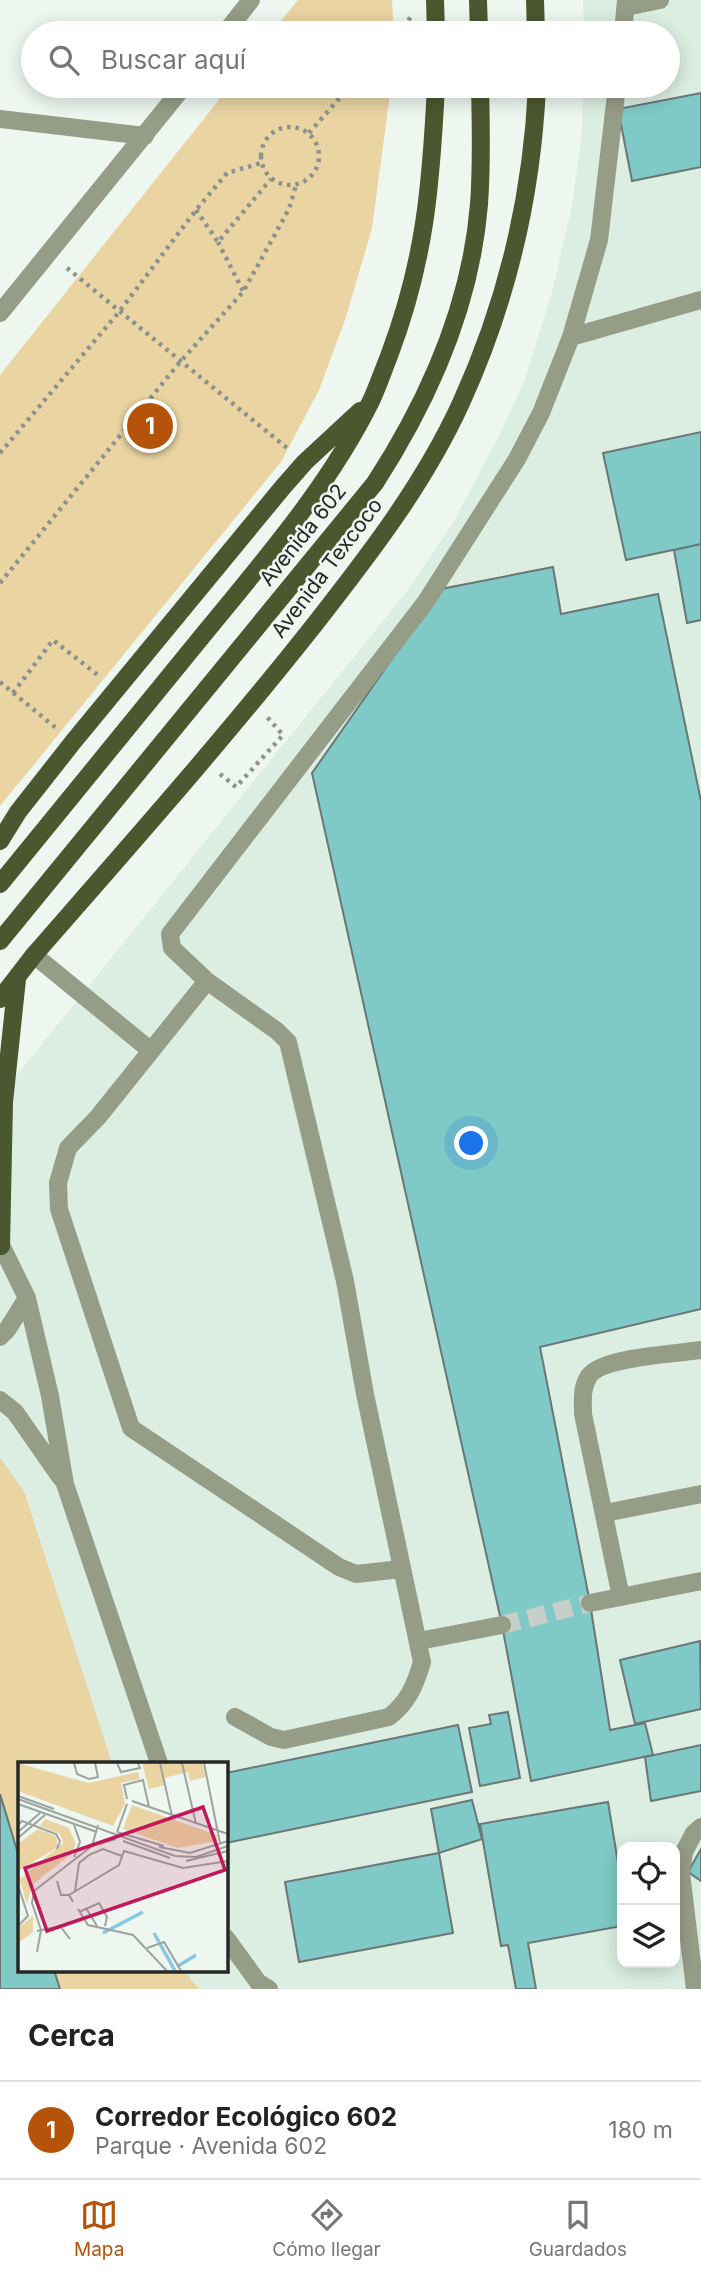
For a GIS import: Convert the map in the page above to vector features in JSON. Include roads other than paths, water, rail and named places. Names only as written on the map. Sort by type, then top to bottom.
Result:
[{"type":"main road","points":[[435,0],[436,21]]},
{"type":"main road","points":[[478,0],[479,21]]},
{"type":"main road","points":[[535,0],[536,21]]},
{"type":"main road","name":"Avenida 602","points":[[0,884],[231,601],[329,475],[373,398],[400,326],[421,252],[432,176],[435,98]]},
{"type":"main road","name":"Avenida 602","points":[[0,941],[375,483],[416,416],[450,338],[473,249],[482,160],[480,98]]},
{"type":"main road","name":"Avenida Texcoco","points":[[0,999],[34,955],[253,703],[404,505],[434,456],[483,353],[502,298],[517,243],[528,186],[536,98]]},
{"type":"main road","name":"Avenida 602","points":[[0,841],[18,812],[73,741],[304,462],[373,398]]},
{"type":"main road","points":[[1,1245],[4,1102],[17,979]]},
{"type":"street","points":[[234,21],[251,0]]},
{"type":"street","points":[[626,4],[660,0]]},
{"type":"street","points":[[0,313],[174,98]]},
{"type":"street","points":[[235,1717],[271,1737],[284,1740],[388,1717],[402,1707],[415,1688],[422,1662],[401,1569],[345,1282],[314,1161],[288,1042],[277,1031],[207,981],[172,948],[170,933],[425,603],[517,459],[541,413],[571,337],[599,240],[616,98]]},
{"type":"street","points":[[0,119],[145,135]]},
{"type":"street","points":[[571,337],[701,300]]},
{"type":"street","points":[[34,955],[150,1050]]},
{"type":"street","points":[[207,981],[98,1117],[68,1148],[58,1183],[59,1209],[131,1427],[339,1567],[356,1574],[401,1569]]},
{"type":"street","points":[[1,1245],[27,1298],[50,1396],[65,1484],[159,1762]]},
{"type":"street","points":[[0,1337],[27,1298]]},
{"type":"street","points":[[621,1597],[583,1414],[582,1391],[589,1376],[599,1366],[701,1350]]},
{"type":"street","points":[[0,1400],[15,1412],[65,1484]]},
{"type":"street","points":[[605,1513],[701,1494]]},
{"type":"street","points":[[590,1603],[701,1581]]},
{"type":"street","points":[[419,1641],[502,1625]]},
{"type":"street","points":[[695,1989],[681,1873],[684,1852],[694,1833],[701,1827]]},
{"type":"street","points":[[228,1941],[258,1982],[269,1989]]},
{"type":"tunnel","points":[[502,1625],[590,1603]]},
{"type":"place","name":"Corredor Ecológico 602","points":[[150,426]]}]
